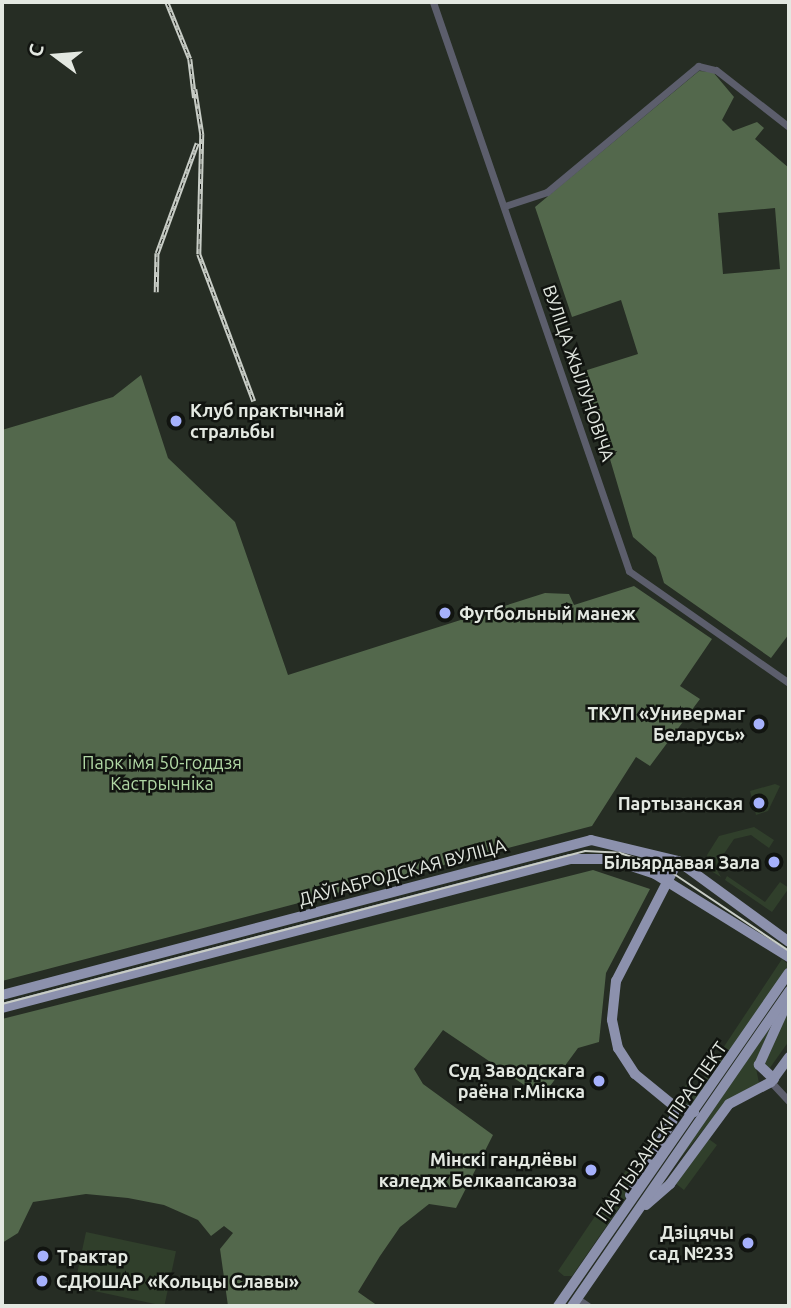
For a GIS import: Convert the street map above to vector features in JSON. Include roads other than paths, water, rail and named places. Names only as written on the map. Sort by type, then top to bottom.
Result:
[{"type":"main road","name":"ДАЎГАБРОДСКАЯ ВУЛІЦА","points":[[2,995],[575,842],[619,842],[678,861],[785,940]]},
{"type":"main road","name":"ДАЎГАБРОДСКАЯ ВУЛІЦА","points":[[2,1009],[554,861],[610,859],[668,880],[784,954]]},
{"type":"main road","points":[[678,861],[616,981],[611,1012],[622,1058],[674,1106],[694,1112]]},
{"type":"main road","points":[[784,954],[785,940]]},
{"type":"main road","name":"ПАРТЫЗАНСКІ ПРАСПЕКТ","points":[[558,1306],[789,973]]},
{"type":"main road","name":"ПАРТЫЗАНСКІ ПРАСПЕКТ","points":[[575,1302],[789,990]]},
{"type":"main road","points":[[772,1081],[759,1065],[789,997]]},
{"type":"main road","points":[[637,1213],[670,1184],[729,1104],[772,1081],[789,1057]]},
{"type":"main road","points":[[624,1213],[674,1118],[674,1106]]},
{"type":"main road","points":[[570,1289],[575,1302]]},
{"type":"street","name":"ВУЛІЦА ЖЫЛУНОВІЧА","points":[[433,2],[629,570],[789,683]]},
{"type":"street","points":[[505,206],[547,192],[690,69],[706,67],[789,127]]},
{"type":"street","points":[[772,1081],[789,1101]]},
{"type":"street","points":[[575,1302],[588,1306]]},
{"type":"tram line","points":[[2,1004],[585,851],[620,853],[665,868],[789,951]]},
{"type":"railway","points":[[167,2],[190,59],[195,98]]},
{"type":"railway","points":[[195,89],[202,134],[199,254],[254,401]]},
{"type":"railway","points":[[156,292],[157,253],[197,143]]},
{"type":"place","name":"Клуб практычнай стральбы","points":[[176,421]]},
{"type":"place","name":"Футбольный манеж","points":[[445,613]]},
{"type":"place","name":"ТКУП «Универмаг Беларусь»","points":[[759,724]]},
{"type":"place","name":"Партызанская","points":[[759,803]]},
{"type":"place","name":"Більярдавая Зала","points":[[774,862]]},
{"type":"place","name":"Суд Заводскага раёна г.Мінска","points":[[599,1081]]},
{"type":"place","name":"Мінскі гандлёвы каледж Белкаапсаюза","points":[[591,1170]]},
{"type":"place","name":"Дзіцячы сад №233","points":[[748,1243]]},
{"type":"place","name":"Трактар","points":[[43,1256]]},
{"type":"place","name":"СДЮШАР «Кольцы Славы»","points":[[42,1281]]},
{"type":"park label","name":"Парк імя 50-годдзя Кастрычніка","points":[[162,773]]}]
